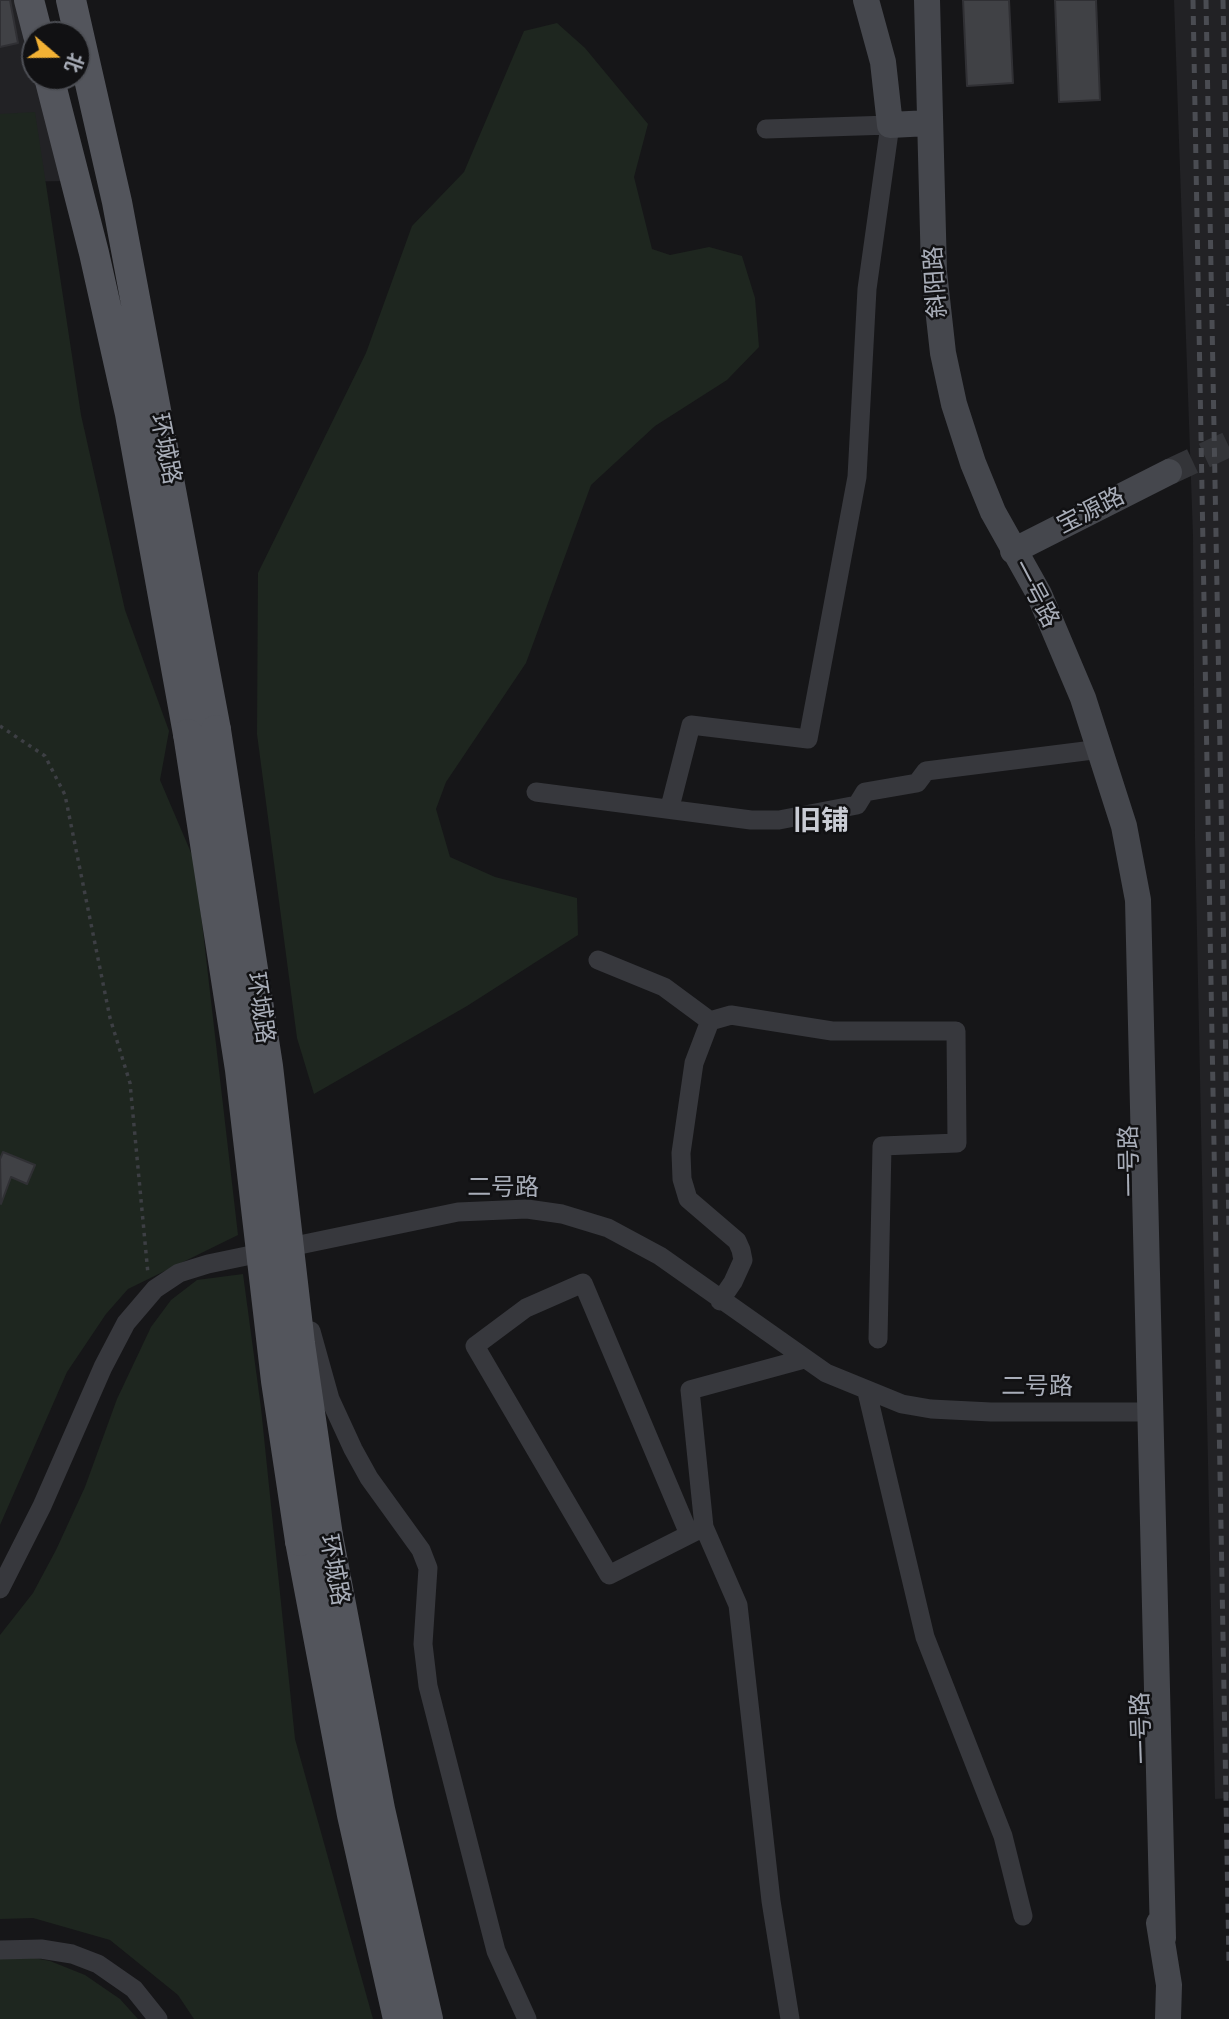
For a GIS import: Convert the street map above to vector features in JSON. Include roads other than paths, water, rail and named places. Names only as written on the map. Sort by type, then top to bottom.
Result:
[{"type":"main road","points":[[29,0],[34,21]]},
{"type":"main road","name":"环城路","points":[[71,0],[109,162],[173,489],[202,732]]},
{"type":"main road","name":"环城路","points":[[53,91],[74,171],[202,732],[265,1042],[303,1369],[314,1538],[336,1738],[398,2019]]},
{"type":"main road","name":"环城路","points":[[314,1538],[428,2019]]},
{"type":"street","points":[[670,807],[691,725],[808,739],[857,477],[867,289],[890,125],[883,62],[866,0]]},
{"type":"street","name":"斜阳路","points":[[927,0],[937,303],[947,373],[976,471],[1013,551]]},
{"type":"street","points":[[766,129],[929,123]]},
{"type":"street","name":"宝源路","points":[[1013,551],[1170,472]]},
{"type":"street","name":"一号路","points":[[1013,551],[1040,594],[1130,851],[1140,924],[1141,1412],[1163,1938],[1169,1985],[1168,2019]]},
{"type":"street","points":[[536,792],[670,807],[751,820],[779,820],[857,805],[865,792],[917,783],[926,771],[1094,750]]},
{"type":"street","points":[[598,960],[664,987],[710,1021],[731,1016],[832,1031],[956,1031],[957,1143],[882,1146],[878,1339]]},
{"type":"street","points":[[710,1021],[694,1063],[681,1153],[682,1179],[688,1199],[737,1241],[741,1250],[743,1259],[720,1301]]},
{"type":"street","name":"二号路","points":[[0,1589],[42,1506],[126,1323],[155,1289],[179,1273],[208,1264],[458,1212],[495,1208],[562,1214],[608,1227],[641,1244],[803,1359],[866,1392],[902,1404],[931,1409],[1141,1412]]},
{"type":"street","points":[[296,1244],[311,1332],[335,1412],[368,1476],[421,1550],[428,1568],[424,1644],[428,1686],[496,1951],[527,2019]]},
{"type":"street","points":[[697,1531],[609,1575],[475,1346],[526,1308],[583,1283],[697,1531],[738,1605],[771,1901],[790,2019]]},
{"type":"street","points":[[697,1531],[690,1390],[803,1359]]},
{"type":"street","points":[[866,1392],[925,1637],[1003,1836],[1023,1916]]},
{"type":"street","points":[[0,1950],[41,1949],[72,1954],[98,1964],[134,1989],[158,2019]]},
{"type":"tunnel","points":[[1169,472],[1229,444]]},
{"type":"railway","points":[[1193,0],[1229,1963]]},
{"type":"railway","points":[[1206,0],[1229,1230]]},
{"type":"railway","points":[[1223,0],[1229,306]]},
{"type":"district","name":"旧铺","points":[[821,822]]}]
